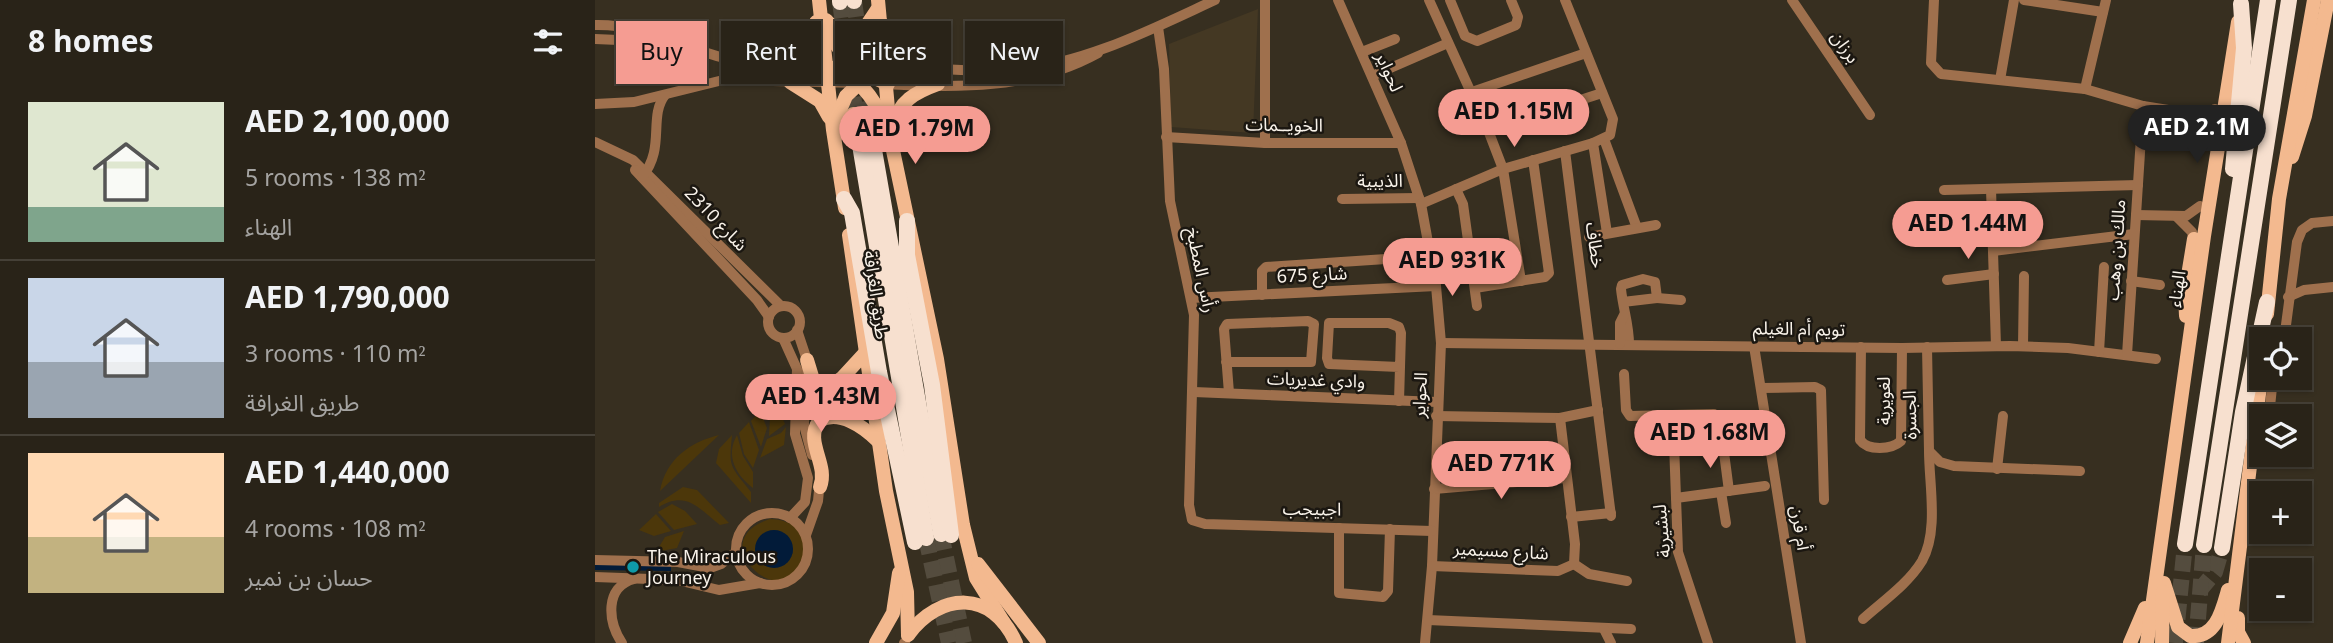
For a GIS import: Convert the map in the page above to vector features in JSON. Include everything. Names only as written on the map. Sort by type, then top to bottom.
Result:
[{"type":"highway","points":[[2185,544],[2268,0]]},
{"type":"highway","points":[[2204,545],[2289,0]]},
{"type":"highway","points":[[2239,184],[2233,166],[2244,48],[2240,2]]},
{"type":"highway","name":"طريق الغرافة","points":[[866,145],[939,535]]},
{"type":"highway","points":[[844,200],[852,213],[879,372],[939,535]]},
{"type":"highway","points":[[907,221],[907,256],[932,385],[939,535]]},
{"type":"highway","points":[[2222,548],[2245,402],[2267,302]]},
{"type":"main road","points":[[2266,327],[2284,166],[2314,0]]},
{"type":"main road","points":[[2284,166],[2296,149],[2305,116],[2328,0]]},
{"type":"main road","points":[[2190,336],[2185,294],[2215,108],[2240,2]]},
{"type":"main road","name":"الهناء","points":[[2159,583],[2190,336],[2240,2]]},
{"type":"main road","points":[[819,5],[835,30],[848,34],[861,30],[879,8]]},
{"type":"main road","points":[[819,5],[835,45]]},
{"type":"main road","name":"طريق الغرافة","points":[[819,5],[834,134],[878,441],[909,606],[905,641]]},
{"type":"main road","points":[[825,66],[835,67]]},
{"type":"main road","points":[[828,83],[835,78]]},
{"type":"main road","points":[[793,84],[824,104],[834,134]]},
{"type":"main road","points":[[834,134],[841,104],[859,84]]},
{"type":"main road","points":[[866,84],[891,141],[907,221]]},
{"type":"main road","points":[[888,84],[891,141]]},
{"type":"main road","points":[[891,141],[895,116],[907,99],[938,84]]},
{"type":"main road","points":[[834,134],[853,114],[871,114],[885,124]]},
{"type":"main road","points":[[807,360],[814,383],[824,389],[842,379],[865,353]]},
{"type":"main road","points":[[820,487],[823,470],[814,440],[820,421],[831,416],[840,418],[865,429],[878,441]]},
{"type":"main road","points":[[2228,643],[2253,467]]},
{"type":"main road","points":[[2244,643],[2237,624],[2252,517],[2247,502]]},
{"type":"main road","points":[[939,535],[983,573],[1039,643]]},
{"type":"main road","name":"طريق الغرافة","points":[[939,535],[974,574],[1016,642]]},
{"type":"main road","points":[[2159,583],[2178,627],[2190,636],[2205,635],[2215,624],[2223,607],[2239,557]]},
{"type":"main road","points":[[876,643],[895,606],[900,561]]},
{"type":"main road","points":[[2130,643],[2159,583]]},
{"type":"main road","points":[[2147,643],[2159,583]]},
{"type":"main road","points":[[2159,583],[2162,643]]},
{"type":"main road","points":[[905,641],[928,612],[950,603],[978,606],[1004,623]]},
{"type":"main road","points":[[2217,643],[2231,619]]},
{"type":"street","points":[[951,84],[1014,83],[1077,65],[1116,44],[1215,0]]},
{"type":"street","points":[[1265,0],[1265,143]]},
{"type":"street","name":"لحواير","points":[[1338,0],[1401,143],[1420,201]]},
{"type":"street","points":[[1429,0],[1472,92],[1503,169],[1521,281]]},
{"type":"street","points":[[1450,0],[1465,36],[1477,41],[1516,25],[1518,17],[1511,0]]},
{"type":"street","points":[[1565,0],[1614,125],[1611,135],[1598,141]]},
{"type":"street","name":"برزان","points":[[1791,0],[1871,115]]},
{"type":"street","points":[[1934,0],[1931,56],[1933,68],[1941,74],[2085,89],[2143,106],[2204,115],[2215,108]]},
{"type":"street","points":[[2000,80],[2014,0]]},
{"type":"street","points":[[2024,0],[2103,12]]},
{"type":"street","points":[[2085,89],[2106,0]]},
{"type":"street","points":[[595,25],[616,27]]},
{"type":"street","name":"رأس المطبخ","points":[[1158,27],[1164,69],[1171,213],[1191,298],[1196,344],[1189,505],[1192,520]]},
{"type":"street","points":[[595,39],[616,39]]},
{"type":"street","points":[[1361,52],[1395,39]]},
{"type":"street","points":[[1372,76],[1448,43]]},
{"type":"street","points":[[951,68],[1016,69],[1116,44]]},
{"type":"street","points":[[1472,92],[1586,52]]},
{"type":"street","points":[[821,66],[825,66]]},
{"type":"street","points":[[595,104],[634,102],[721,80]]},
{"type":"street","points":[[821,83],[835,82]]},
{"type":"street","points":[[1488,130],[1602,93]]},
{"type":"street","points":[[643,181],[656,147],[658,108],[665,94]]},
{"type":"street","name":"مالك بن وهب","points":[[2127,355],[2143,106]]},
{"type":"street","name":"الخويــمات","points":[[1166,137],[1265,143],[1401,143]]},
{"type":"street","points":[[1598,141],[1612,160],[1637,228]]},
{"type":"street","points":[[1598,141],[1598,164],[1607,233]]},
{"type":"street","name":"الذيبية","points":[[1342,199],[1420,201],[1503,169],[1598,141]]},
{"type":"street","name":"شارع 2310","points":[[595,142],[626,156],[643,181],[757,300],[769,317]]},
{"type":"street","name":"خطاف","points":[[1565,151],[1591,343]]},
{"type":"street","points":[[1475,288],[1545,277],[1549,272],[1533,160]]},
{"type":"street","points":[[1598,164],[1612,160]]},
{"type":"street","name":"شارع 2310","points":[[643,181],[781,306]]},
{"type":"street","points":[[1944,190],[2138,185]]},
{"type":"street","points":[[1456,189],[1463,204],[1477,306]]},
{"type":"street","points":[[1991,189],[1996,346]]},
{"type":"street","name":"الحواير","points":[[1420,201],[1436,286],[1441,343],[1427,641]]},
{"type":"street","points":[[2136,215],[2186,216],[2200,206]]},
{"type":"street","points":[[2177,217],[2192,232],[2194,243]]},
{"type":"street","points":[[2285,327],[2291,275],[2302,230],[2318,221],[2333,221]]},
{"type":"street","points":[[1589,237],[1656,225]]},
{"type":"street","points":[[1945,231],[1992,230]]},
{"type":"street","points":[[1993,251],[2134,234]]},
{"type":"street","points":[[1262,295],[1262,271],[1266,267],[1410,259],[1431,254]]},
{"type":"street","points":[[2099,352],[2104,267]]},
{"type":"street","points":[[1947,280],[1994,274]]},
{"type":"street","points":[[2291,275],[2310,289]]},
{"type":"street","points":[[2023,346],[2024,276]]},
{"type":"street","points":[[1625,344],[1620,323],[1624,315],[1622,285],[1643,279],[1655,282],[1657,298]]},
{"type":"street","points":[[2131,281],[2160,285]]},
{"type":"street","name":"شارع 675","points":[[1191,298],[1436,286]]},
{"type":"street","points":[[2288,297],[2310,289],[2333,287]]},
{"type":"street","points":[[1623,302],[1657,298],[1681,300]]},
{"type":"street","points":[[595,577],[682,581],[719,590],[760,583],[779,585],[796,576],[807,560],[806,535],[820,487],[804,425],[807,360],[797,330],[800,321],[797,313],[790,307],[781,306],[769,317],[771,331],[783,338],[797,369],[795,434],[808,478],[805,502],[790,518]]},
{"type":"street","points":[[1226,366],[1311,362],[1314,324],[1308,321],[1227,324],[1224,329],[1226,393]]},
{"type":"street","points":[[1397,401],[1399,372],[1401,333],[1396,324],[1329,323],[1329,364],[1399,372]]},
{"type":"street","points":[[783,338],[797,330]]},
{"type":"street","name":"تويم أم الغيلم","points":[[1441,343],[1902,348],[2023,346],[2156,359]]},
{"type":"street","points":[[1571,517],[1611,514],[1591,343]]},
{"type":"street","name":"أم قرن","points":[[1754,346],[1798,640]]},
{"type":"street","name":"لغويرية","points":[[1861,347],[1860,440],[1868,447],[1892,447],[1901,441],[1902,348]]},
{"type":"street","name":"الجسرة","points":[[1927,347],[1929,451],[1945,464],[2001,470],[2080,471]]},
{"type":"street","points":[[1624,373],[1628,415],[1714,414]]},
{"type":"street","points":[[1761,388],[1815,387],[1821,390],[1824,500]]},
{"type":"street","name":"وادي غديريات","points":[[1194,392],[1437,402]]},
{"type":"street","points":[[1436,416],[1560,418],[1598,410]]},
{"type":"street","name":"لبشيرية","points":[[1673,416],[1678,552],[1707,641]]},
{"type":"street","points":[[2001,470],[2003,416]]},
{"type":"street","points":[[1560,418],[1571,517],[1571,566],[1589,574],[1627,581]]},
{"type":"street","points":[[1723,444],[1726,523]]},
{"type":"street","points":[[1863,619],[1904,583],[1926,551],[1930,526],[1929,451]]},
{"type":"street","points":[[1434,489],[1566,478]]},
{"type":"street","points":[[1676,498],[1765,486]]},
{"type":"street","points":[[760,583],[743,571],[736,552],[740,532],[752,519],[770,513],[790,518],[806,535]]},
{"type":"street","name":"اجبيجب","points":[[1192,520],[1205,524],[1432,531]]},
{"type":"street","points":[[1339,528],[1339,593],[1384,597],[1388,588],[1390,529]]},
{"type":"street","points":[[595,559],[678,562],[710,568],[721,564],[736,552]]},
{"type":"street","name":"شارع مسيمير","points":[[1432,566],[1558,572],[1571,566]]},
{"type":"street","points":[[622,643],[615,631],[612,599],[620,585],[640,578]]},
{"type":"street","points":[[1428,620],[1631,629]]},
{"type":"street","points":[[1604,629],[1612,643]]},
{"type":"street","points":[[1612,643],[1617,629]]},
{"type":"shaded area","points":[[1258,9],[1253,133],[1171,127],[1169,44]]},
{"type":"shaded area","points":[[773,396],[785,424],[769,436],[771,397]]},
{"type":"shaded area","points":[[760,411],[767,428],[761,447],[751,421]]},
{"type":"shaded area","points":[[749,422],[759,450],[753,468],[744,454],[739,433]]},
{"type":"shaded area","points":[[786,427],[784,445],[760,458],[767,439],[781,433]]},
{"type":"shaded area","points":[[719,435],[660,491],[667,470],[681,454],[698,442]]},
{"type":"shaded area","points":[[732,435],[732,465],[751,492],[751,503],[716,463],[719,449]]},
{"type":"shaded area","points":[[737,435],[743,456],[753,472],[753,488],[737,471],[732,458]]},
{"type":"shaded area","points":[[683,487],[697,490],[729,523],[720,525],[699,508],[685,501],[677,500],[659,507],[659,503]]},
{"type":"shaded area","points":[[672,504],[685,511],[697,524],[674,530],[658,512]]},
{"type":"shaded area","points":[[656,514],[671,531],[654,536],[639,530]]},
{"type":"shaded area","points":[[770,519],[785,522],[797,529],[802,534],[806,548],[796,574],[783,581],[768,579],[755,570],[745,558],[743,544],[750,530]],"holes":[[[769,531],[780,531],[793,548],[793,553],[778,568],[763,564],[756,551],[760,537]]]},
{"type":"shaded area","points":[[684,531],[677,548],[656,552],[665,537]]},
{"type":"water","points":[[774,530],[787,536],[793,549],[787,562],[774,568],[761,562],[755,549],[761,536]]},
{"type":"water","name":"The Miraculous Journey","points":[[595,563],[671,564],[671,571],[595,570]]},
{"type":"tunnel","points":[[854,1],[857,21]]},
{"type":"tunnel","points":[[840,2],[860,145]]},
{"type":"tunnel","points":[[867,101],[873,144]]},
{"type":"tunnel","points":[[941,534],[964,643]]},
{"type":"tunnel","points":[[926,538],[949,643]]},
{"type":"tunnel","points":[[2175,643],[2185,544]]},
{"type":"tunnel","points":[[2196,643],[2204,545]]},
{"type":"tunnel","points":[[2199,591],[2215,572],[2222,548]]},
{"type":"place","name":"The Miraculous Journey","points":[[633,567]]}]
